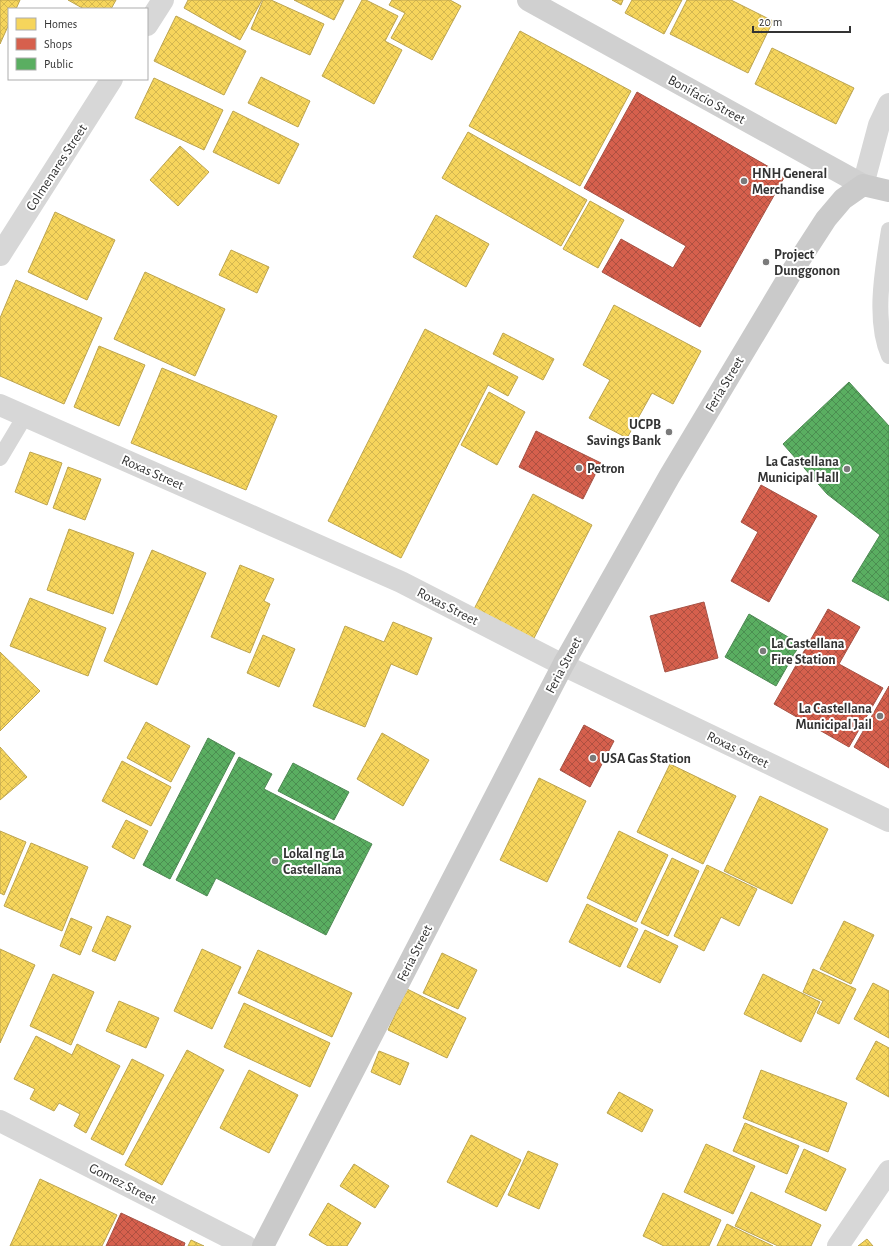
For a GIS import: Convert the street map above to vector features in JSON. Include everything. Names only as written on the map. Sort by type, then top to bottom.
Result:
[{"type":"main road","name":"Bonifacio Street","points":[[863,185],[889,191]]},
{"type":"main road","name":"Feria Street","points":[[263,1246],[562,665],[669,477],[791,273],[826,219],[843,199],[863,185]]},
{"type":"street","points":[[148,23],[163,0]]},
{"type":"street","name":"Bonifacio Street","points":[[528,0],[863,185]]},
{"type":"street","name":"Colmenares Street","points":[[0,255],[111,80]]},
{"type":"street","points":[[863,185],[879,125],[889,104]]},
{"type":"street","name":"Roxas Street","points":[[0,405],[401,582],[562,665],[889,821]]},
{"type":"street","name":"Gomez Street","points":[[0,1121],[246,1246]]},
{"type":"street","points":[[838,1246],[889,1171]]},
{"type":"lane","points":[[889,230],[882,270],[880,326],[889,356]]},
{"type":"lane","points":[[0,458],[25,416]]},
{"type":"building: Homes","points":[[0,0],[20,0],[16,8],[8,8],[8,26],[0,44]]},
{"type":"building: Homes","points":[[68,0],[116,0],[112,8],[82,8]]},
{"type":"building: Homes","points":[[188,0],[262,0],[240,40],[184,8]]},
{"type":"building: Homes","points":[[263,0],[271,0],[324,24],[310,55],[251,29]]},
{"type":"building: Homes","points":[[294,0],[344,0],[334,20]]},
{"type":"building: Homes","points":[[362,0],[366,0],[398,16],[385,41],[402,50],[374,104],[322,76]]},
{"type":"building: Homes","points":[[392,0],[450,0],[461,6],[432,60],[391,38],[405,13],[389,5]]},
{"type":"building: Homes","points":[[612,0],[623,0],[621,5]]},
{"type":"building: Homes","points":[[632,0],[682,0],[664,34],[625,13]]},
{"type":"building: Homes","points":[[687,0],[731,0],[773,21],[748,73],[670,34]]},
{"type":"building: Homes","points":[[176,16],[246,51],[224,95],[154,61]]},
{"type":"building: Homes","points":[[520,31],[631,91],[580,186],[469,126]]},
{"type":"building: Homes","points":[[772,48],[854,88],[836,124],[755,84]]},
{"type":"building: Homes","points":[[261,77],[310,101],[298,127],[248,103]]},
{"type":"building: Homes","points":[[154,78],[223,110],[204,150],[135,118]]},
{"type":"building: Homes","points":[[233,111],[299,144],[279,184],[213,152]]},
{"type":"building: Homes","points":[[468,132],[587,200],[561,246],[442,178]]},
{"type":"building: Homes","points":[[180,146],[209,172],[178,206],[150,180]]},
{"type":"building: Homes","points":[[590,201],[624,220],[598,268],[563,249]]},
{"type":"building: Homes","points":[[55,212],[115,240],[87,300],[28,272]]},
{"type":"building: Homes","points":[[436,215],[489,244],[466,287],[413,257]]},
{"type":"building: Homes","points":[[231,250],[269,267],[257,293],[219,275]]},
{"type":"building: Homes","points":[[145,272],[225,309],[195,376],[114,339]]},
{"type":"building: Homes","points":[[16,280],[102,318],[64,404],[0,376],[0,318]]},
{"type":"building: Homes","points":[[614,305],[701,351],[673,404],[652,393],[627,438],[589,418],[610,380],[583,365]]},
{"type":"building: Homes","points":[[425,329],[518,377],[508,396],[488,385],[401,558],[328,521]]},
{"type":"building: Homes","points":[[503,333],[554,359],[543,380],[493,354]]},
{"type":"building: Homes","points":[[99,346],[145,365],[119,426],[74,407]]},
{"type":"building: Homes","points":[[162,368],[277,416],[246,490],[131,443]]},
{"type":"building: Homes","points":[[489,392],[525,412],[497,465],[461,445]]},
{"type":"building: Homes","points":[[30,452],[62,463],[47,505],[15,492]]},
{"type":"building: Homes","points":[[68,467],[101,479],[85,520],[53,508]]},
{"type":"building: Homes","points":[[533,494],[592,525],[531,644],[472,613]]},
{"type":"building: Homes","points":[[69,529],[134,553],[113,614],[47,590]]},
{"type":"building: Homes","points":[[152,550],[206,573],[157,685],[104,661]]},
{"type":"building: Homes","points":[[240,565],[274,579],[264,601],[270,604],[250,653],[211,637]]},
{"type":"building: Homes","points":[[30,598],[106,628],[88,676],[10,646]]},
{"type":"building: Homes","points":[[393,622],[432,638],[417,675],[391,664],[365,727],[313,706],[345,626],[384,642]]},
{"type":"building: Homes","points":[[263,635],[295,649],[279,687],[247,673]]},
{"type":"building: Homes","points":[[0,652],[40,691],[0,731]]},
{"type":"building: Homes","points":[[146,722],[190,746],[171,782],[127,758]]},
{"type":"building: Homes","points":[[382,733],[429,760],[403,806],[357,779]]},
{"type":"building: Homes","points":[[0,747],[27,777],[0,800]]},
{"type":"building: Homes","points":[[122,761],[171,787],[151,826],[102,801]]},
{"type":"building: Homes","points":[[670,764],[736,796],[703,864],[637,832]]},
{"type":"building: Homes","points":[[539,778],[586,801],[547,882],[500,860]]},
{"type":"building: Homes","points":[[760,796],[828,829],[792,904],[724,871]]},
{"type":"building: Homes","points":[[126,820],[148,831],[134,859],[112,847]]},
{"type":"building: Homes","points":[[0,831],[26,842],[4,895],[0,893]]},
{"type":"building: Homes","points":[[619,831],[668,855],[636,922],[587,898]]},
{"type":"building: Homes","points":[[31,843],[88,867],[62,931],[4,906]]},
{"type":"building: Homes","points":[[672,858],[699,871],[668,936],[641,923]]},
{"type":"building: Homes","points":[[707,865],[757,889],[739,926],[721,917],[704,951],[674,936]]},
{"type":"building: Homes","points":[[587,904],[638,929],[620,967],[569,942]]},
{"type":"building: Homes","points":[[107,916],[131,926],[115,961],[92,951]]},
{"type":"building: Homes","points":[[71,918],[92,927],[80,955],[60,946]]},
{"type":"building: Homes","points":[[844,921],[874,935],[851,984],[820,969]]},
{"type":"building: Homes","points":[[645,930],[678,946],[660,983],[627,967]]},
{"type":"building: Homes","points":[[0,949],[35,965],[0,1043]]},
{"type":"building: Homes","points":[[202,949],[241,967],[212,1029],[174,1011]]},
{"type":"building: Homes","points":[[258,950],[352,993],[332,1037],[238,993]]},
{"type":"building: Homes","points":[[442,953],[477,970],[458,1009],[423,993]]},
{"type":"building: Homes","points":[[813,969],[856,989],[839,1024],[817,1013],[823,1001],[803,992]]},
{"type":"building: Homes","points":[[53,974],[94,992],[71,1045],[30,1026]]},
{"type":"building: Homes","points":[[763,974],[820,1002],[801,1042],[744,1014]]},
{"type":"building: Homes","points":[[873,983],[889,991],[889,1038],[854,1019]]},
{"type":"building: Homes","points":[[407,989],[466,1018],[447,1058],[388,1030]]},
{"type":"building: Homes","points":[[119,1001],[159,1018],[146,1048],[106,1031]]},
{"type":"building: Homes","points":[[244,1003],[330,1043],[310,1087],[224,1047]]},
{"type":"building: Homes","points":[[36,1036],[72,1055],[77,1044],[120,1066],[86,1133],[74,1126],[80,1114],[59,1103],[54,1111],[30,1099],[35,1089],[14,1079]]},
{"type":"building: Homes","points":[[876,1041],[889,1048],[889,1097],[856,1079]]},
{"type":"building: Homes","points":[[187,1050],[224,1070],[162,1185],[125,1165]]},
{"type":"building: Homes","points":[[379,1051],[409,1063],[400,1085],[371,1072]]},
{"type":"building: Homes","points":[[132,1059],[164,1075],[123,1155],[91,1139]]},
{"type":"building: Homes","points":[[249,1070],[298,1095],[269,1153],[220,1128]]},
{"type":"building: Homes","points":[[761,1070],[847,1103],[828,1152],[743,1118]]},
{"type":"building: Homes","points":[[619,1092],[653,1110],[642,1132],[607,1113]]},
{"type":"building: Homes","points":[[745,1123],[799,1146],[787,1174],[733,1151]]},
{"type":"building: Homes","points":[[471,1135],[521,1160],[497,1207],[447,1182]]},
{"type":"building: Homes","points":[[706,1144],[755,1166],[733,1214],[684,1192]]},
{"type":"building: Homes","points":[[804,1149],[846,1169],[826,1211],[785,1192]]},
{"type":"building: Homes","points":[[528,1151],[558,1164],[539,1209],[508,1195]]},
{"type":"building: Homes","points":[[354,1164],[389,1186],[375,1208],[340,1186]]},
{"type":"building: Homes","points":[[40,1179],[117,1215],[102,1246],[10,1246]]},
{"type":"building: Homes","points":[[751,1192],[821,1225],[811,1246],[778,1246],[735,1226]]},
{"type":"building: Homes","points":[[663,1193],[721,1220],[709,1246],[664,1246],[643,1236]]},
{"type":"building: Homes","points":[[328,1203],[361,1223],[347,1246],[328,1246],[309,1235]]},
{"type":"building: Homes","points":[[727,1224],[773,1246],[717,1246]]},
{"type":"building: Homes","points":[[867,1239],[873,1246],[858,1246]]},
{"type":"building: Homes","points":[[191,1240],[204,1246],[188,1246]]},
{"type":"building: Shops","points":[[637,92],[785,176],[700,327],[602,272],[621,239],[673,268],[686,246],[584,188]]},
{"type":"building: Shops","points":[[536,431],[601,463],[583,499],[519,467]]},
{"type":"building: Shops","points":[[761,485],[817,516],[769,602],[731,581],[758,532],[741,522]]},
{"type":"building: Shops","points":[[704,602],[718,658],[665,672],[650,616]]},
{"type":"building: Shops","points":[[828,609],[860,627],[839,664],[883,688],[849,747],[774,704]]},
{"type":"building: Shops","name":"La Castellana Municipal Jail","points":[[889,686],[889,768],[854,747]]},
{"type":"building: Shops","points":[[584,725],[614,741],[590,787],[560,770]]},
{"type":"building: Shops","points":[[121,1213],[185,1243],[184,1246],[106,1246]]},
{"type":"building: Public","name":"La Castellana Municipal Hall","points":[[849,382],[889,426],[889,601],[852,581],[880,535],[827,494],[783,444]]},
{"type":"building: Public","name":"La Castellana Fire Station","points":[[749,614],[800,644],[776,686],[725,657]]},
{"type":"building: Public","points":[[208,738],[235,753],[170,879],[143,865]]},
{"type":"building: Public","name":"Lokal ng La Castellana","points":[[239,757],[272,774],[264,789],[372,844],[326,935],[216,878],[207,896],[176,880]]},
{"type":"building: Public","points":[[293,763],[349,792],[334,820],[278,791]]},
{"type":"place","name":"HNH General Merchandise","points":[[744,181]]},
{"type":"place","name":"Project Dunggonon","points":[[766,262]]},
{"type":"place","name":"UCPB Savings Bank","points":[[669,432]]},
{"type":"place","name":"Petron","points":[[579,468]]},
{"type":"place","name":"La Castellana Municipal Hall","points":[[847,469]]},
{"type":"place","name":"La Castellana Fire Station","points":[[763,651]]},
{"type":"place","name":"La Castellana Municipal Jail","points":[[880,716]]},
{"type":"place","name":"USA Gas Station","points":[[593,758]]},
{"type":"place","name":"Lokal ng La Castellana","points":[[275,861]]}]
